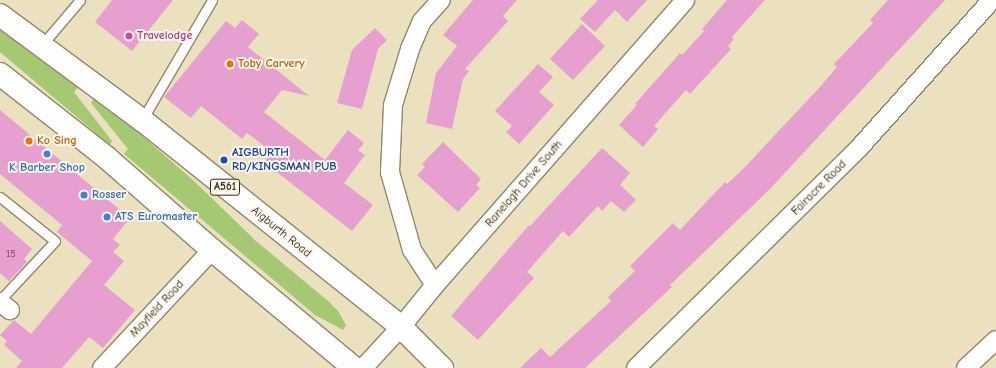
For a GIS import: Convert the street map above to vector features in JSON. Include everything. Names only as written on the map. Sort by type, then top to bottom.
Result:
[{"type":"highway","name":"Aigburth Road","points":[[0,15],[142,120],[401,327],[442,368]]},
{"type":"highway","points":[[0,74],[107,158],[212,250],[354,368]]},
{"type":"street","points":[[435,285],[412,250],[390,172],[393,105],[410,49],[422,21],[441,0]]},
{"type":"street","name":"Ranelagh Drive South","points":[[363,368],[401,327],[435,285],[685,0]]},
{"type":"street","name":"Fairacre Road","points":[[636,368],[859,148],[992,0]]},
{"type":"street","name":"Mayfield Road","points":[[102,368],[212,250]]},
{"type":"street","points":[[966,368],[996,340]]},
{"type":"lane","points":[[41,46],[80,0]]},
{"type":"lane","points":[[142,120],[212,0]]},
{"type":"lane","points":[[0,197],[55,241],[3,304]]},
{"type":"green space","points":[[0,27],[78,87],[74,92],[112,141],[110,145],[0,52]]},
{"type":"green space","points":[[94,98],[124,120],[194,181],[256,241],[328,301],[338,311],[346,325],[343,330],[315,315],[124,154],[128,149],[91,103]]},
{"type":"building","name":"Travelodge","points":[[112,0],[173,0],[132,51],[95,22]]},
{"type":"building","points":[[473,0],[517,0],[503,16],[508,21],[465,69],[469,71],[463,79],[452,129],[426,123],[436,73],[457,46],[443,35]]},
{"type":"building","points":[[598,0],[647,0],[627,22],[615,10],[595,32],[580,19]]},
{"type":"building","points":[[727,0],[765,0],[732,37],[734,39],[728,46],[731,49],[690,94],[686,90],[654,126],[658,129],[643,147],[619,125],[637,105],[635,104],[680,53],[682,55],[704,31],[702,29]]},
{"type":"building","points":[[888,0],[945,0],[769,190],[670,285],[672,287],[585,368],[520,368],[541,348],[550,357],[611,301],[608,297],[635,271],[630,266],[673,223],[680,230],[725,182],[727,184],[745,167],[837,67],[834,64],[873,23],[870,20]]},
{"type":"building","points":[[242,20],[259,34],[248,47],[309,96],[282,90],[264,112],[325,160],[348,130],[364,143],[358,150],[365,155],[344,183],[373,205],[352,231],[264,162],[272,152],[247,133],[242,139],[201,106],[191,118],[164,97],[226,21],[235,28]]},
{"type":"building","points":[[582,24],[605,46],[573,80],[550,59]]},
{"type":"building","points":[[375,28],[387,40],[378,49],[362,109],[337,103],[352,50]]},
{"type":"building","points":[[538,64],[553,77],[539,92],[554,105],[519,144],[506,132],[512,126],[495,111]]},
{"type":"building","points":[[0,110],[130,218],[113,239],[120,245],[113,252],[124,261],[104,285],[135,310],[103,348],[89,337],[62,368],[16,368],[22,361],[4,345],[7,341],[0,335],[14,320],[31,334],[92,261],[57,232],[62,225],[0,174]]},
{"type":"building","points":[[443,142],[481,179],[476,185],[480,188],[458,212],[417,175],[425,167],[422,164]]},
{"type":"building","points":[[602,148],[630,173],[620,185],[636,200],[624,212],[611,201],[602,211],[598,206],[569,237],[563,231],[527,272],[534,278],[478,340],[451,316],[529,225],[530,226]]},
{"type":"building","points":[[0,221],[32,249],[24,259],[27,262],[9,281],[0,273]]},
{"type":"place","name":"Travelodge","points":[[129,36]]},
{"type":"place","name":"Toby Carvery","points":[[230,64]]},
{"type":"place","name":"Ko Sing","points":[[29,141]]},
{"type":"place","name":"K Barber Shop","points":[[47,154]]},
{"type":"place","name":"AIGBURTH RD/KINGSMAN PUB","points":[[224,160]]},
{"type":"place","name":"Rosser","points":[[84,195]]},
{"type":"place","name":"ATS Euromaster","points":[[107,217]]}]
